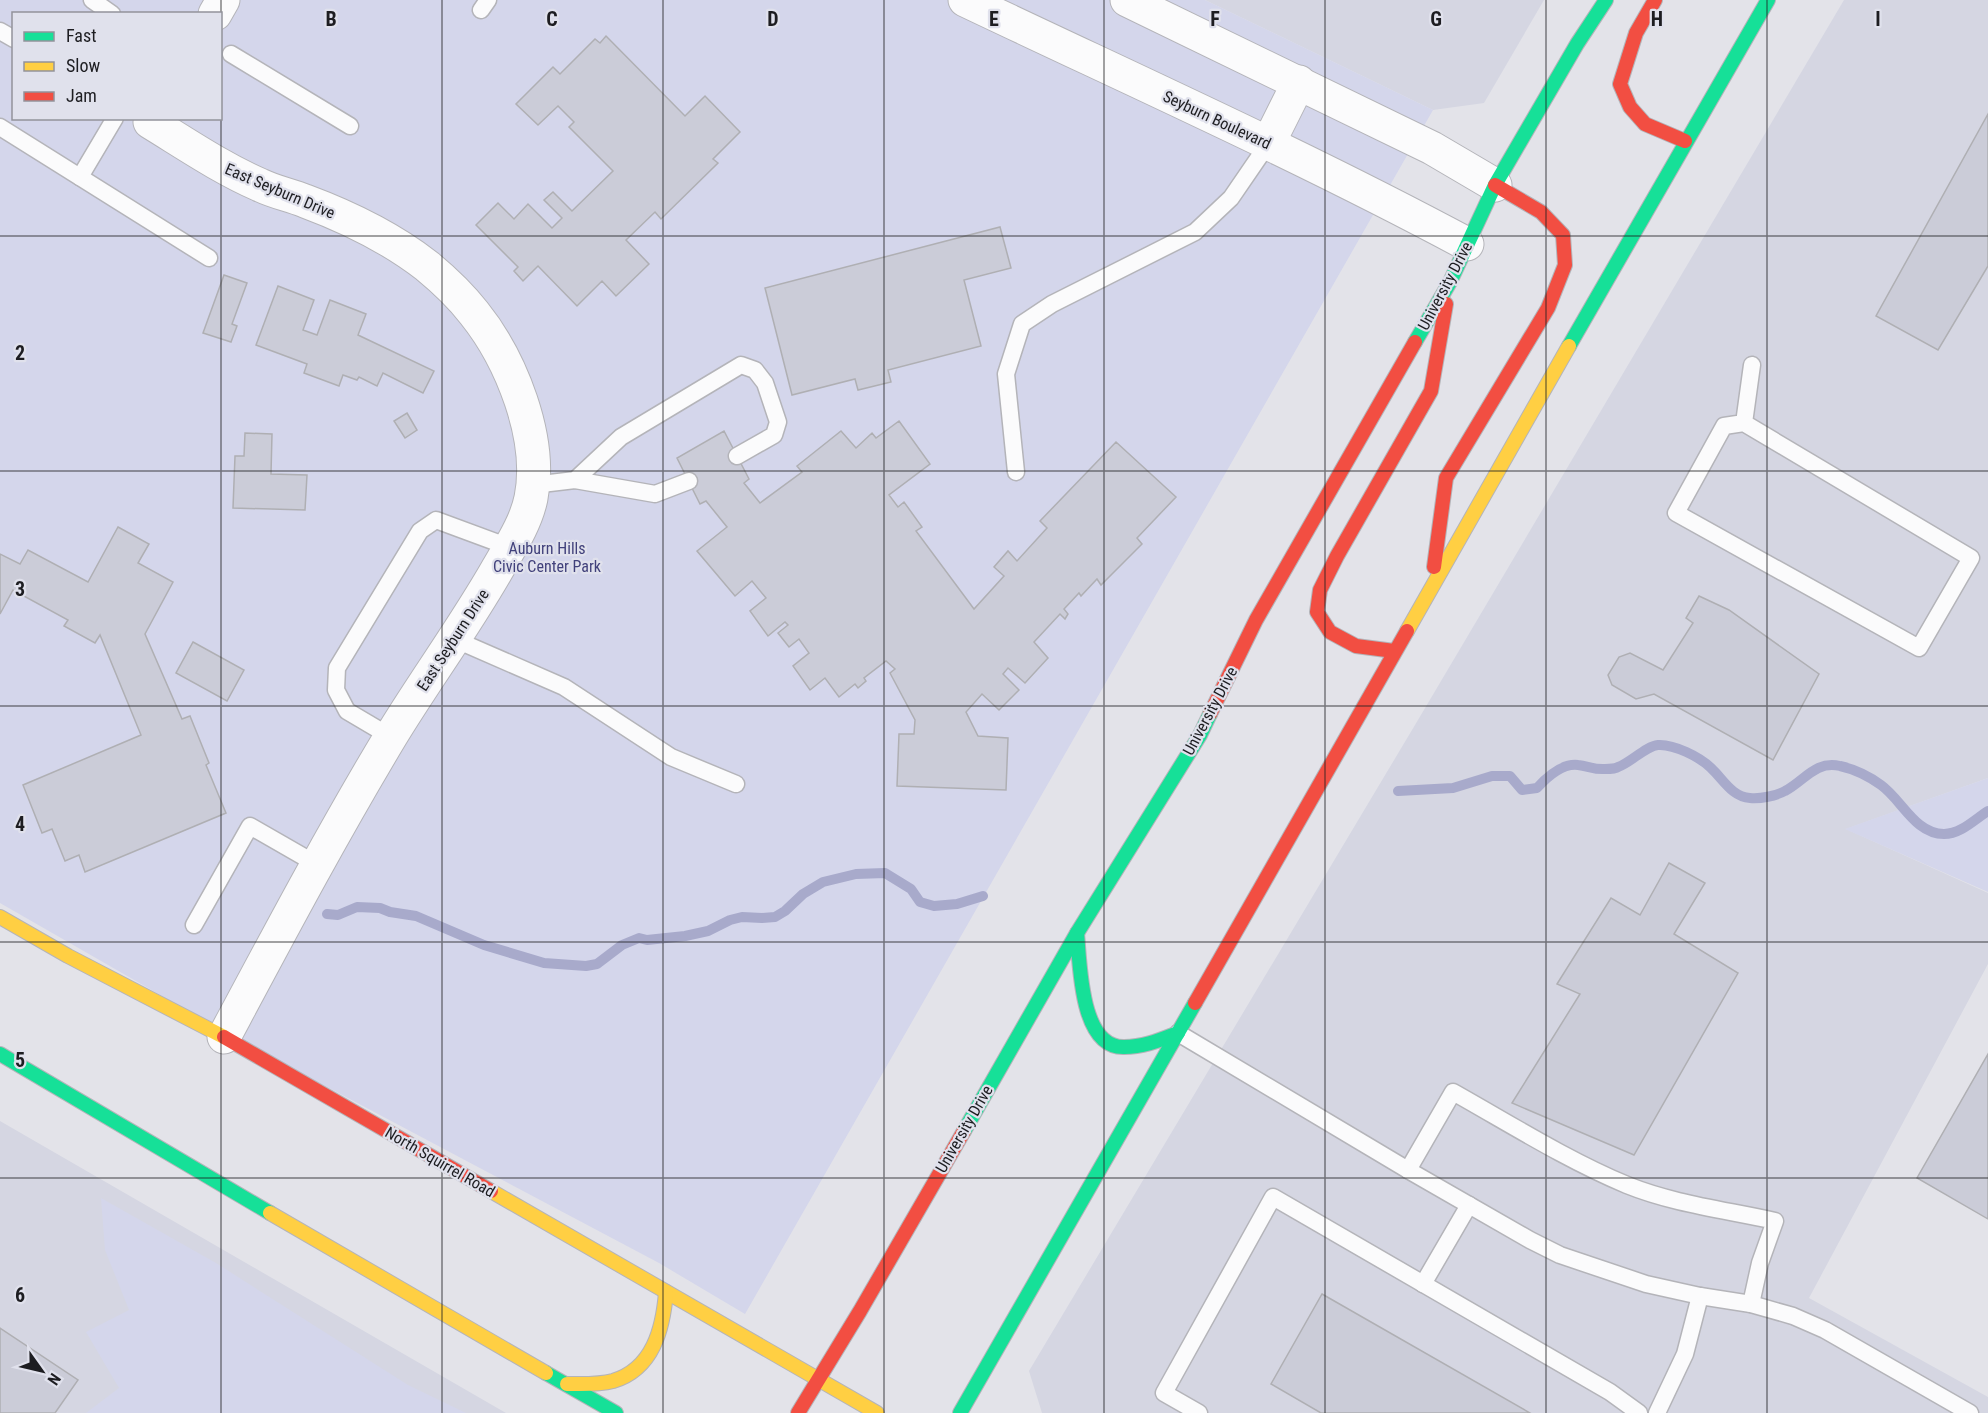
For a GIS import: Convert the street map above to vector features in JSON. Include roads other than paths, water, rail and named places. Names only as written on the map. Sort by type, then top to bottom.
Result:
[{"type":"main road","name":"University Drive","points":[[798,1413],[1077,933],[1200,735],[1256,620],[1450,282],[1495,185],[1577,44],[1606,0]]},
{"type":"main road","points":[[1655,0],[1636,33],[1620,84],[1630,107],[1645,124],[1685,141]]},
{"type":"main road","points":[[960,1413],[1685,141],[1768,0]]},
{"type":"main road","points":[[1432,584],[1446,478],[1548,308],[1565,265],[1563,235],[1541,212],[1495,185]]},
{"type":"main road","points":[[1394,651],[1356,646],[1330,632],[1317,612],[1320,590],[1431,391],[1450,282]]},
{"type":"main road","name":"North Squirrel Road","points":[[0,917],[224,1037],[877,1413]]},
{"type":"main road","points":[[1077,933],[1088,1016],[1097,1035],[1112,1046],[1129,1049],[1145,1047],[1178,1034]]},
{"type":"main road","points":[[13,942],[50,945]]},
{"type":"main road","points":[[0,1054],[320,1243],[616,1413]]},
{"type":"main road","points":[[567,1384],[616,1381],[635,1370],[649,1356],[660,1335],[665,1315],[666,1292]]},
{"type":"street","name":"Seyburn Boulevard","points":[[965,0],[1399,207],[1467,244]]},
{"type":"street","points":[[1127,0],[1432,148],[1495,185]]},
{"type":"street","points":[[1269,144],[1299,82]]},
{"type":"street","name":"East Seyburn Drive","points":[[148,120],[249,180],[308,202],[381,235],[426,266],[451,287],[489,334],[515,384],[531,439],[534,461],[531,501],[510,547],[479,601],[391,737],[224,1037]]},
{"type":"lane","points":[[92,0],[109,12]]},
{"type":"lane","points":[[231,54],[350,126]]},
{"type":"lane","points":[[80,177],[114,120]]},
{"type":"lane","points":[[0,127],[209,258]]},
{"type":"lane","points":[[1016,472],[1006,374],[1022,324],[1052,303],[1196,232],[1231,198],[1269,144]]},
{"type":"lane","points":[[575,480],[621,437],[741,365],[755,370],[765,383],[778,422],[774,435],[737,456]]},
{"type":"lane","points":[[1744,423],[1752,365]]},
{"type":"lane","points":[[1744,423],[1971,558],[1919,648],[1676,513],[1724,426],[1744,423]]},
{"type":"lane","points":[[533,485],[575,480],[655,494],[689,481]]},
{"type":"lane","points":[[391,737],[347,711],[336,690],[337,668],[420,531],[436,520],[510,547]]},
{"type":"lane","points":[[454,639],[564,687],[671,757],[736,784]]},
{"type":"lane","points":[[194,925],[250,826],[318,865]]},
{"type":"lane","points":[[1178,1034],[1408,1170],[1560,1255],[1646,1284],[1751,1304],[1793,1316],[1825,1330],[1970,1413]]},
{"type":"lane","points":[[1408,1170],[1453,1092],[1581,1163],[1628,1185],[1668,1199],[1774,1221],[1760,1263],[1751,1304]]},
{"type":"lane","points":[[1199,1413],[1164,1393],[1273,1197],[1610,1392],[1639,1413]]},
{"type":"lane","points":[[1423,1284],[1469,1205]]},
{"type":"lane","points":[[1657,1413],[1685,1354],[1701,1296]]},
{"type":"waterway","points":[[1398,791],[1453,788],[1492,776],[1510,776],[1522,790],[1537,788],[1550,775],[1566,766],[1615,768],[1648,748],[1664,745],[1679,749],[1700,760],[1711,768],[1728,787],[1744,797],[1758,798],[1777,794],[1792,787],[1811,772],[1832,765],[1851,769],[1877,782],[1889,791],[1917,822],[1934,833],[1956,832],[1988,811]]},
{"type":"waterway","points":[[327,914],[338,915],[357,907],[380,908],[416,916],[484,945],[544,963],[586,966],[597,964],[622,945],[639,938],[647,940],[685,936],[708,931],[742,917],[775,917],[803,894],[823,882],[856,874],[885,873],[911,889],[920,902],[934,906],[957,904],[983,896]]},
{"type":"park label","name":"Auburn Hills Civic Center Park","points":[[547,557]]}]
